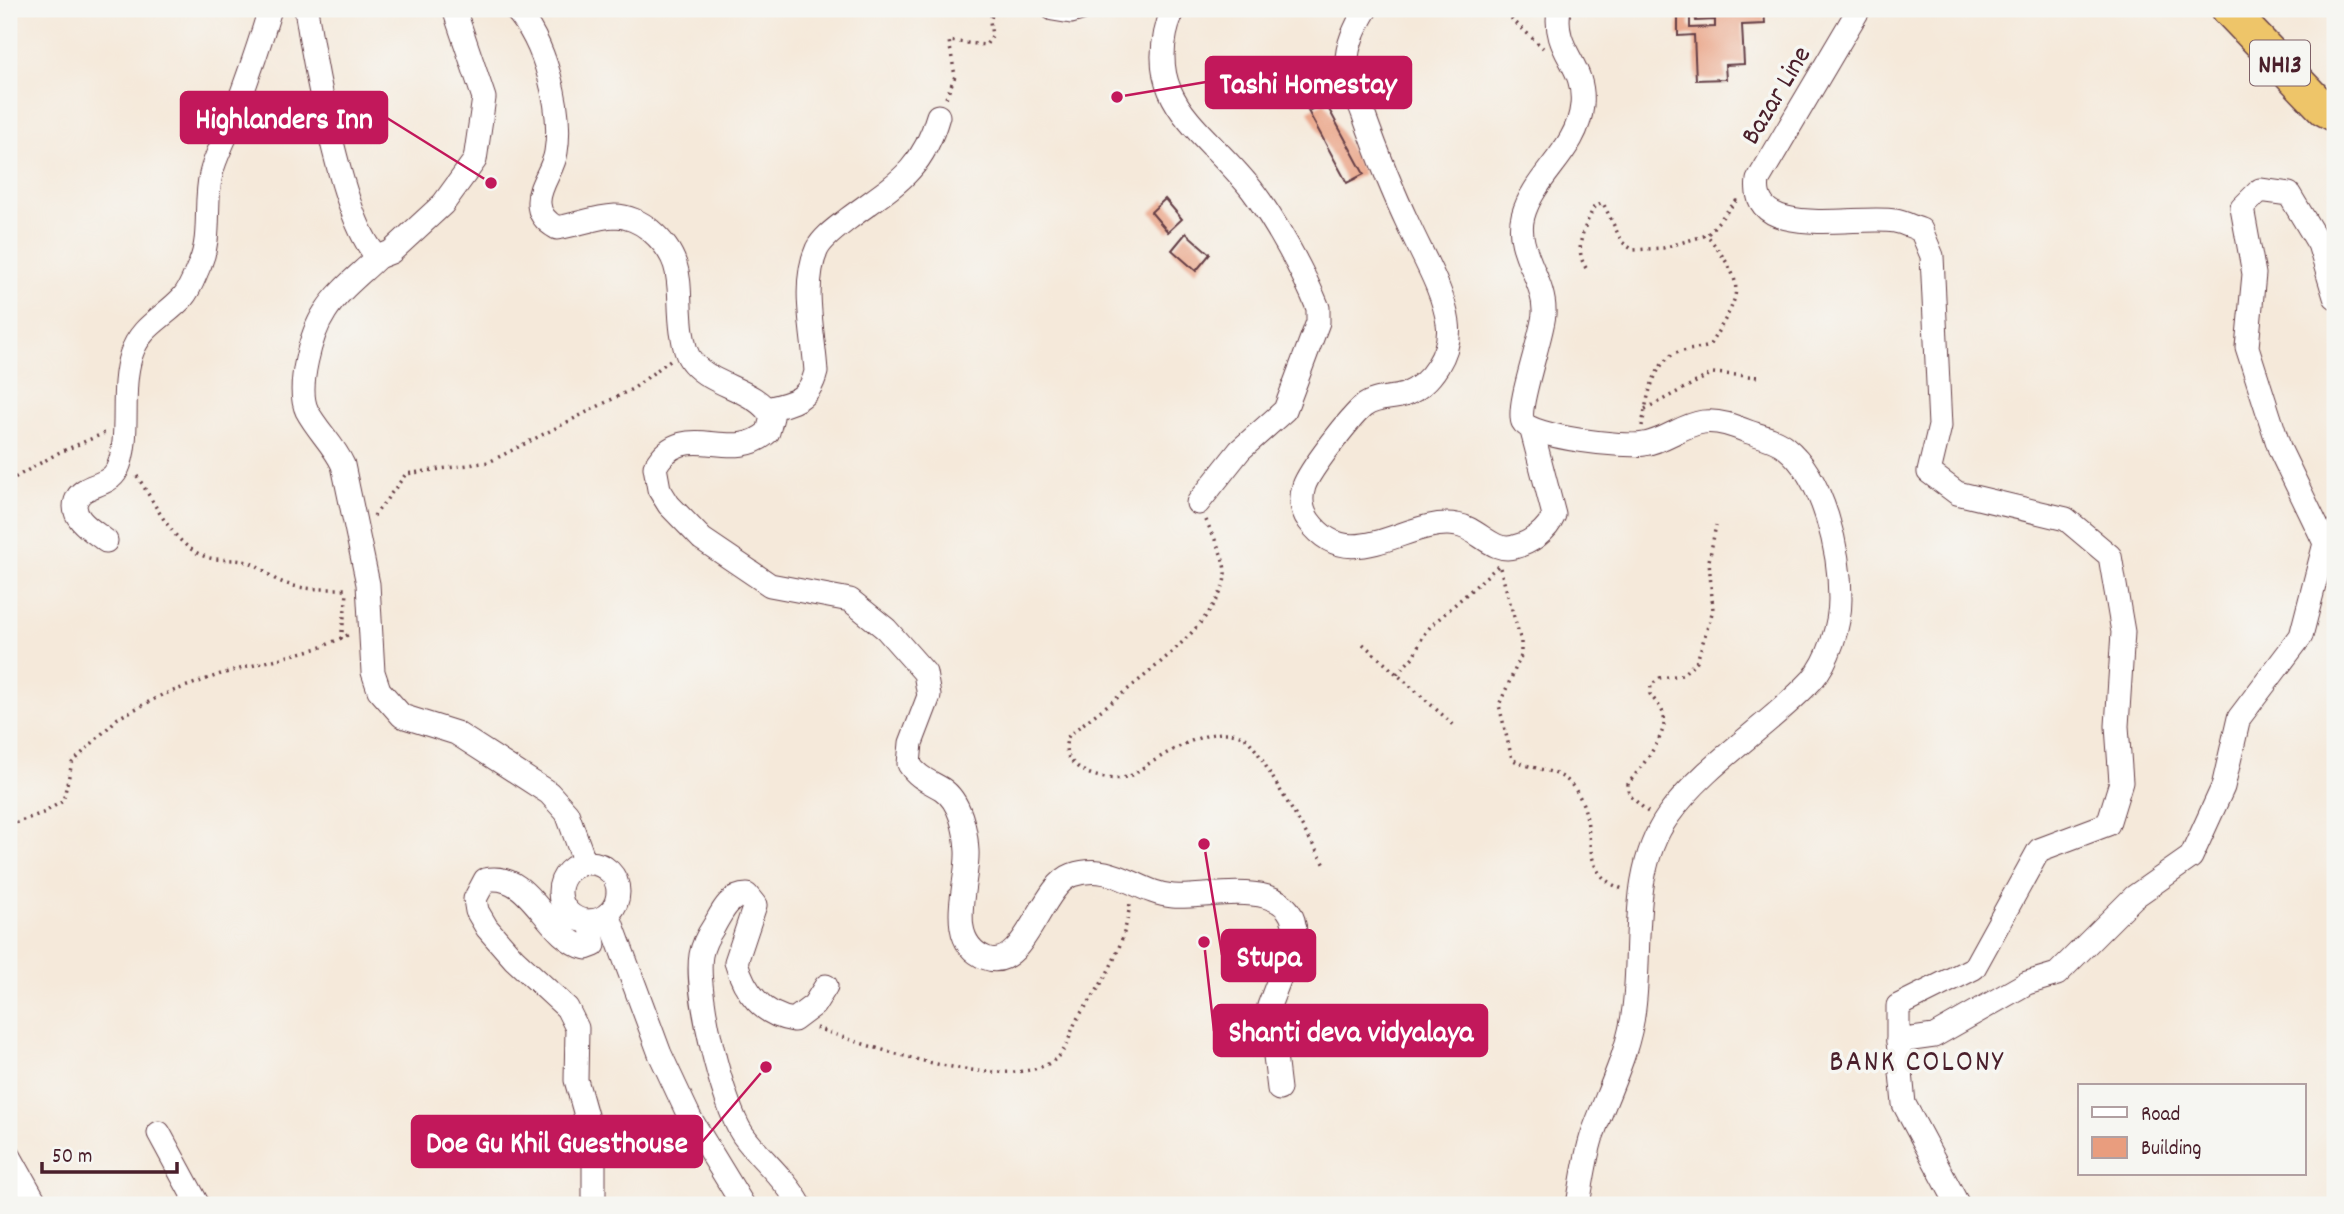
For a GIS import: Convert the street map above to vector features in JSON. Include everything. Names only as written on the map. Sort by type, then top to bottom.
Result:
[{"type":"highway","name":"NH13","points":[[2228,9],[2324,109],[2335,115]]},
{"type":"street","points":[[106,541],[83,523],[76,513],[76,502],[83,491],[109,482],[121,454],[124,427],[123,382],[137,339],[145,328],[185,295],[204,256],[205,197],[212,170],[232,121],[270,9]]},
{"type":"street","points":[[306,9],[322,105],[355,214],[369,249],[378,257]]},
{"type":"street","points":[[454,9],[484,98],[475,160],[443,204],[391,252],[378,257],[324,313],[311,347],[302,395],[307,412],[335,448],[343,465],[366,570],[373,672],[389,705],[402,716],[456,733],[549,793],[567,813],[585,863]]},
{"type":"street","points":[[515,9],[530,30],[557,108],[556,154],[538,201],[540,211],[548,223],[557,228],[618,216],[645,226],[659,237],[678,265],[678,308],[684,347],[691,362],[708,375],[767,409],[772,417],[771,426],[762,438],[748,445],[731,446],[691,440],[668,450],[655,467],[659,489],[675,512],[702,539],[770,585],[850,600],[865,611],[925,673],[929,696],[911,743],[909,764],[922,779],[945,791],[961,817],[968,852],[961,895],[962,925],[975,951],[996,960],[1006,956],[1028,934],[1055,887],[1073,875],[1112,873],[1154,892],[1173,896],[1218,892],[1261,894],[1290,915],[1296,926],[1295,938],[1269,1006],[1279,1089]]},
{"type":"street","points":[[1054,9],[1071,12],[1082,9]]},
{"type":"street","points":[[1173,9],[1161,59],[1174,102],[1254,193],[1311,290],[1318,308],[1318,322],[1285,410],[1240,450],[1198,503]]},
{"type":"street","points":[[1366,9],[1353,35],[1347,68],[1375,151],[1443,299],[1448,344],[1442,359],[1421,385],[1406,394],[1364,405],[1316,465],[1301,500],[1304,514],[1313,526],[1342,544],[1369,546],[1435,526],[1458,525],[1480,535],[1497,555],[1534,538],[1549,527],[1554,516],[1532,431]]},
{"type":"street","points":[[1559,9],[1557,23],[1560,45],[1579,74],[1582,107],[1577,127],[1563,155],[1529,200],[1521,229],[1522,243],[1542,291],[1545,307],[1542,335],[1521,416],[1524,424],[1532,431],[1547,436],[1639,445],[1707,421],[1724,423],[1781,443],[1812,479],[1825,510],[1840,599],[1834,633],[1812,680],[1710,772],[1664,824],[1648,856],[1641,895],[1638,970],[1627,1048],[1591,1138],[1578,1205]]},
{"type":"street","name":"Bazar Line","points":[[1768,212],[1759,202],[1758,180],[1859,9]]},
{"type":"street","points":[[767,409],[803,398],[813,385],[816,372],[811,274],[818,246],[840,225],[916,165],[930,144],[938,117]]},
{"type":"street","points":[[1898,1041],[1934,1036],[2027,984],[2057,974],[2134,897],[2191,857],[2222,787],[2239,718],[2301,636],[2325,543],[2280,450],[2247,347],[2254,274],[2242,208],[2260,190],[2289,194],[2319,244],[2335,297]]},
{"type":"street","points":[[1768,212],[1791,219],[1895,220],[1921,230],[1932,256],[1940,426],[1929,472],[1957,492],[2066,519],[2110,556],[2123,632],[2117,726],[2121,782],[2108,824],[2039,850],[1974,968],[1898,1006],[1898,1041],[1904,1104],[1958,1205]]},
{"type":"street","points":[[594,1205],[594,1144],[576,1080],[577,1028],[560,1000],[514,959],[487,928],[477,911],[475,899],[485,880],[498,877],[511,881],[561,934],[586,948],[594,945],[599,918],[618,898],[616,880],[603,866],[585,863],[568,872],[560,889],[565,908],[572,915],[599,918]]},
{"type":"street","points":[[800,1205],[744,1135],[732,1115],[710,1037],[701,956],[705,940],[734,898],[747,895],[755,905],[736,962],[740,976],[752,997],[771,1014],[794,1020],[814,1005],[826,986]]},
{"type":"street","points":[[599,918],[690,1118],[743,1205]]},
{"type":"street","points":[[159,1133],[198,1205]]},
{"type":"street","points":[[9,1155],[37,1205]]},
{"type":"path","points":[[938,117],[955,76],[949,41],[986,44],[992,36],[990,21],[994,9]]},
{"type":"path","points":[[1502,9],[1544,49],[1571,60]]},
{"type":"path","points":[[1586,268],[1580,260],[1580,243],[1594,207],[1603,204],[1622,242],[1633,250],[1663,248],[1707,235],[1736,201],[1768,212]]},
{"type":"path","points":[[1639,445],[1645,409],[1654,380],[1664,363],[1672,355],[1709,346],[1736,296],[1738,283],[1733,268],[1707,235]]},
{"type":"path","points":[[360,547],[369,524],[406,474],[489,462],[634,388],[684,347]]},
{"type":"path","points":[[1645,409],[1713,373],[1759,377]]},
{"type":"path","points":[[9,481],[90,438],[124,427]]},
{"type":"path","points":[[121,454],[180,541],[191,550],[210,558],[244,560],[257,565],[276,579],[308,590],[348,589]]},
{"type":"path","points":[[1198,503],[1221,555],[1225,574],[1222,588],[1194,633],[1069,734],[1064,743],[1066,757],[1090,774],[1114,778],[1129,776],[1161,756],[1220,732],[1244,737],[1258,753],[1325,865]]},
{"type":"path","points":[[1664,824],[1635,802],[1629,795],[1628,784],[1647,760],[1665,723],[1663,713],[1650,694],[1651,685],[1660,678],[1682,675],[1697,661],[1713,610],[1709,561],[1716,525]]},
{"type":"path","points":[[1397,674],[1413,657],[1424,634],[1497,555]]},
{"type":"path","points":[[1497,555],[1521,641],[1521,656],[1499,705],[1512,760],[1566,779],[1586,807],[1594,868],[1603,879],[1641,895]]},
{"type":"path","points":[[341,640],[348,589],[366,570]]},
{"type":"path","points":[[9,825],[50,810],[63,801],[72,763],[118,718],[162,695],[341,640],[370,619]]},
{"type":"path","points":[[1363,644],[1456,727]]},
{"type":"path","points":[[794,1020],[931,1061],[988,1074],[1022,1073],[1045,1066],[1067,1046],[1073,1024],[1104,981],[1128,924],[1132,880]]},
{"type":"building","points":[[1695,9],[1764,9],[1765,24],[1742,25],[1744,64],[1725,65],[1726,79],[1696,80],[1694,35],[1678,36],[1678,17],[1690,17],[1690,28],[1715,27],[1715,20],[1696,21]]},
{"type":"building","points":[[1325,102],[1364,174],[1347,183],[1308,111]]},
{"type":"building","points":[[1165,199],[1182,219],[1168,232],[1151,212]]},
{"type":"building","points":[[1186,233],[1210,254],[1196,271],[1172,250]]},
{"type":"place","name":"Tashi Homestay","points":[[1117,97]]},
{"type":"place","name":"Highlanders Inn","points":[[491,183]]},
{"type":"place","name":"Stupa","points":[[1204,844]]},
{"type":"place","name":"Shanti deva vidyalaya","points":[[1204,942]]},
{"type":"place","name":"Doe Gu Khil Guesthouse","points":[[766,1067]]},
{"type":"district","name":"BANK COLONY","points":[[1917,1060]]}]
